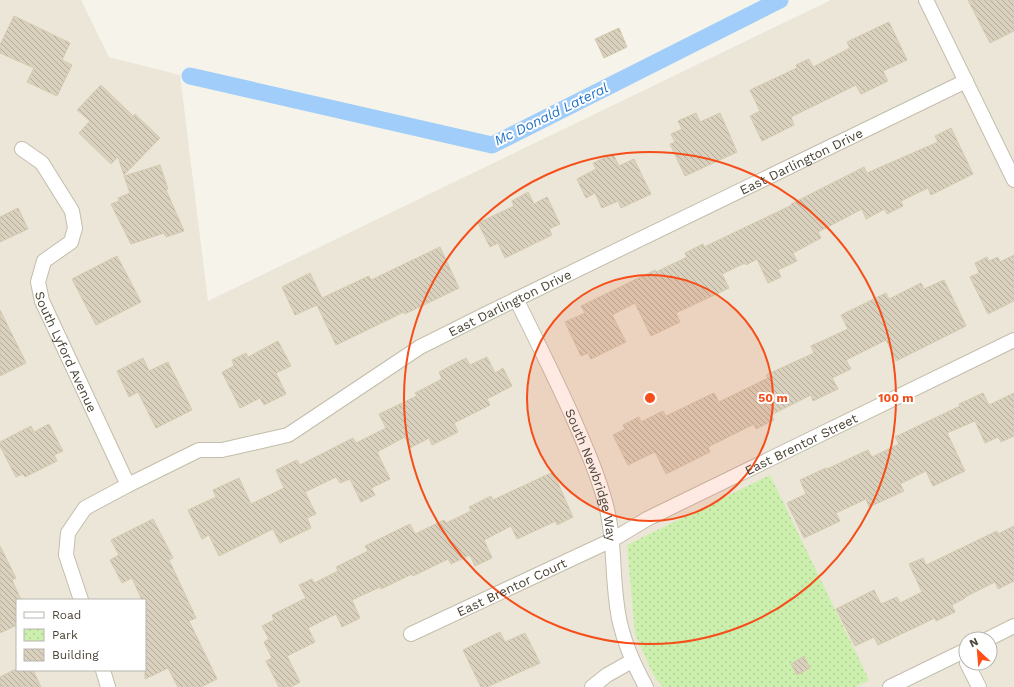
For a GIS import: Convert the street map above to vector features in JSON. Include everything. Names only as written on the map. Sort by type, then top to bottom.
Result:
[{"type":"street","points":[[926,0],[1014,180]]},
{"type":"street","name":"East Darlington Drive","points":[[81,599],[66,556],[68,533],[85,508],[199,450],[222,450],[288,435],[420,347],[966,81]]},
{"type":"street","name":"South Lyford Avenue","points":[[22,149],[42,163],[72,211],[75,228],[71,242],[44,261],[38,282],[42,301],[128,485]]},
{"type":"street","name":"South Newbridge Way","points":[[516,299],[554,374],[596,471],[606,507],[612,540],[616,596],[620,623],[632,661],[646,687]]},
{"type":"street","name":"East Brentor Street","points":[[612,540],[647,519],[1014,340]]},
{"type":"street","name":"East Brentor Court","points":[[411,634],[612,540]]},
{"type":"street","points":[[998,634],[1014,626]]},
{"type":"street","points":[[890,687],[958,659]]},
{"type":"street","points":[[592,687],[607,675],[632,661]]},
{"type":"street","points":[[103,671],[108,687]]},
{"type":"street","points":[[972,671],[979,687]]},
{"type":"shaded area","points":[[0,0],[81,0],[109,57],[180,75],[208,301],[831,0],[1014,0],[1014,687],[0,687]]},
{"type":"green space","points":[[770,475],[869,680],[855,687],[663,687],[654,676],[635,634],[627,545]]},
{"type":"building","points":[[968,0],[1014,0],[1014,31],[990,43]]},
{"type":"building","points":[[14,16],[70,43],[62,60],[72,65],[57,96],[27,82],[34,68],[0,53],[0,45]]},
{"type":"building","points":[[889,22],[907,60],[883,71],[888,81],[861,94],[856,85],[791,117],[794,125],[762,141],[750,116],[760,111],[750,90],[797,68],[796,65],[809,59],[813,67],[850,48],[847,42]]},
{"type":"building","points":[[619,28],[627,47],[604,58],[595,39]]},
{"type":"building","points":[[101,85],[133,116],[135,114],[160,138],[124,175],[118,157],[111,164],[79,133],[90,121],[77,110]]},
{"type":"building","points":[[696,113],[700,122],[720,113],[737,152],[685,176],[670,144],[675,142],[671,134],[682,129],[678,121]]},
{"type":"building","points":[[951,128],[973,174],[931,195],[928,188],[901,201],[903,206],[887,214],[885,209],[866,219],[862,209],[818,232],[821,238],[793,253],[797,261],[778,270],[781,277],[768,283],[757,259],[722,274],[729,288],[676,313],[680,322],[651,336],[635,303],[612,315],[626,342],[591,359],[588,353],[581,356],[565,322],[585,313],[581,306],[655,270],[656,272],[687,257],[685,253],[703,244],[704,247],[792,205],[791,204],[864,167],[867,173],[938,142],[935,136]]},
{"type":"building","points":[[613,154],[619,166],[634,159],[651,194],[621,208],[618,201],[602,208],[595,193],[586,198],[577,179],[596,169],[593,163]]},
{"type":"building","points":[[160,165],[168,189],[166,190],[184,231],[166,237],[164,233],[131,244],[111,204],[119,201],[118,198],[130,193],[124,176]]},
{"type":"building","points":[[528,192],[534,204],[547,197],[560,224],[549,229],[552,235],[505,258],[498,243],[490,247],[478,223],[514,206],[512,201]]},
{"type":"building","points":[[18,208],[28,229],[0,242],[0,217]]},
{"type":"building","points":[[440,247],[459,288],[405,314],[404,312],[336,345],[317,305],[295,315],[282,287],[310,273],[322,298],[369,276],[371,280]]},
{"type":"building","points":[[1014,255],[1014,301],[988,314],[970,277],[979,273],[975,263],[987,257],[989,261],[998,257],[1000,262]]},
{"type":"building","points":[[117,256],[141,302],[96,325],[72,279]]},
{"type":"building","points":[[944,280],[966,326],[896,361],[886,340],[846,360],[851,369],[832,378],[838,389],[813,401],[811,395],[771,415],[774,420],[756,429],[754,424],[708,447],[710,452],[666,474],[655,452],[628,465],[613,435],[625,429],[623,425],[639,417],[641,422],[663,411],[666,416],[714,393],[719,402],[768,378],[766,375],[814,353],[811,346],[848,329],[841,315],[886,293],[889,299],[921,283],[924,289]]},
{"type":"building","points":[[0,310],[26,363],[0,376]]},
{"type":"building","points":[[278,341],[291,366],[276,373],[286,394],[264,405],[260,398],[240,408],[222,372],[234,366],[232,360],[246,353],[248,357]]},
{"type":"building","points":[[487,357],[495,373],[503,368],[512,386],[487,399],[490,405],[454,423],[458,432],[432,445],[429,438],[410,448],[405,437],[377,452],[390,479],[371,488],[375,495],[361,502],[350,479],[340,483],[336,477],[305,492],[316,514],[307,518],[311,528],[280,543],[273,529],[219,556],[209,535],[202,539],[188,510],[216,497],[213,490],[239,478],[251,504],[284,488],[276,470],[297,460],[300,465],[353,438],[356,443],[386,428],[379,414],[417,396],[415,393],[442,379],[439,372],[466,358],[470,365]]},
{"type":"building","points":[[143,358],[149,371],[168,362],[192,410],[156,428],[138,392],[129,397],[117,371]]},
{"type":"building","points":[[983,393],[989,405],[1014,393],[1014,436],[1001,442],[998,437],[985,443],[975,421],[947,433],[965,471],[933,486],[926,471],[900,484],[904,491],[869,507],[866,499],[836,513],[840,521],[804,538],[787,503],[806,494],[800,480],[868,450],[872,457],[899,444],[895,437],[960,406],[959,404]]},
{"type":"building","points":[[49,424],[63,451],[54,455],[57,461],[25,477],[23,474],[16,477],[0,446],[0,442],[31,426],[34,432]]},
{"type":"building","points":[[553,472],[573,517],[557,525],[556,521],[517,539],[511,526],[484,540],[492,558],[475,566],[470,555],[451,564],[448,559],[413,576],[412,574],[381,589],[380,587],[352,600],[360,618],[342,627],[336,614],[308,628],[315,642],[287,656],[300,682],[291,687],[279,687],[266,661],[272,658],[264,642],[269,639],[262,626],[274,620],[272,615],[306,598],[299,585],[312,579],[314,583],[338,571],[336,567],[368,551],[365,546],[410,524],[415,534],[444,520],[446,523],[471,511],[469,507],[491,496],[493,500]]},
{"type":"building","points":[[153,519],[173,558],[169,560],[196,618],[189,621],[217,679],[201,687],[178,687],[168,668],[145,679],[146,599],[142,599],[132,578],[122,583],[110,560],[119,555],[111,540]]},
{"type":"building","points":[[1014,526],[1014,581],[998,589],[995,582],[952,605],[955,612],[936,621],[935,618],[878,645],[874,637],[855,646],[836,609],[874,590],[881,604],[897,597],[900,603],[922,592],[909,564],[923,558],[926,565],[997,531],[998,534]]},
{"type":"building","points":[[0,546],[16,578],[12,580],[21,599],[16,599],[16,625],[0,633]]},
{"type":"building","points":[[500,632],[505,642],[525,633],[540,663],[487,687],[481,687],[463,650]]},
{"type":"building","points":[[804,656],[810,668],[797,675],[791,664]]},
{"type":"building","points":[[14,670],[33,671],[41,687],[0,687],[0,677]]},
{"type":"waterway","name":"Mc Donald Lateral","points":[[190,76],[492,145],[780,0]]}]
